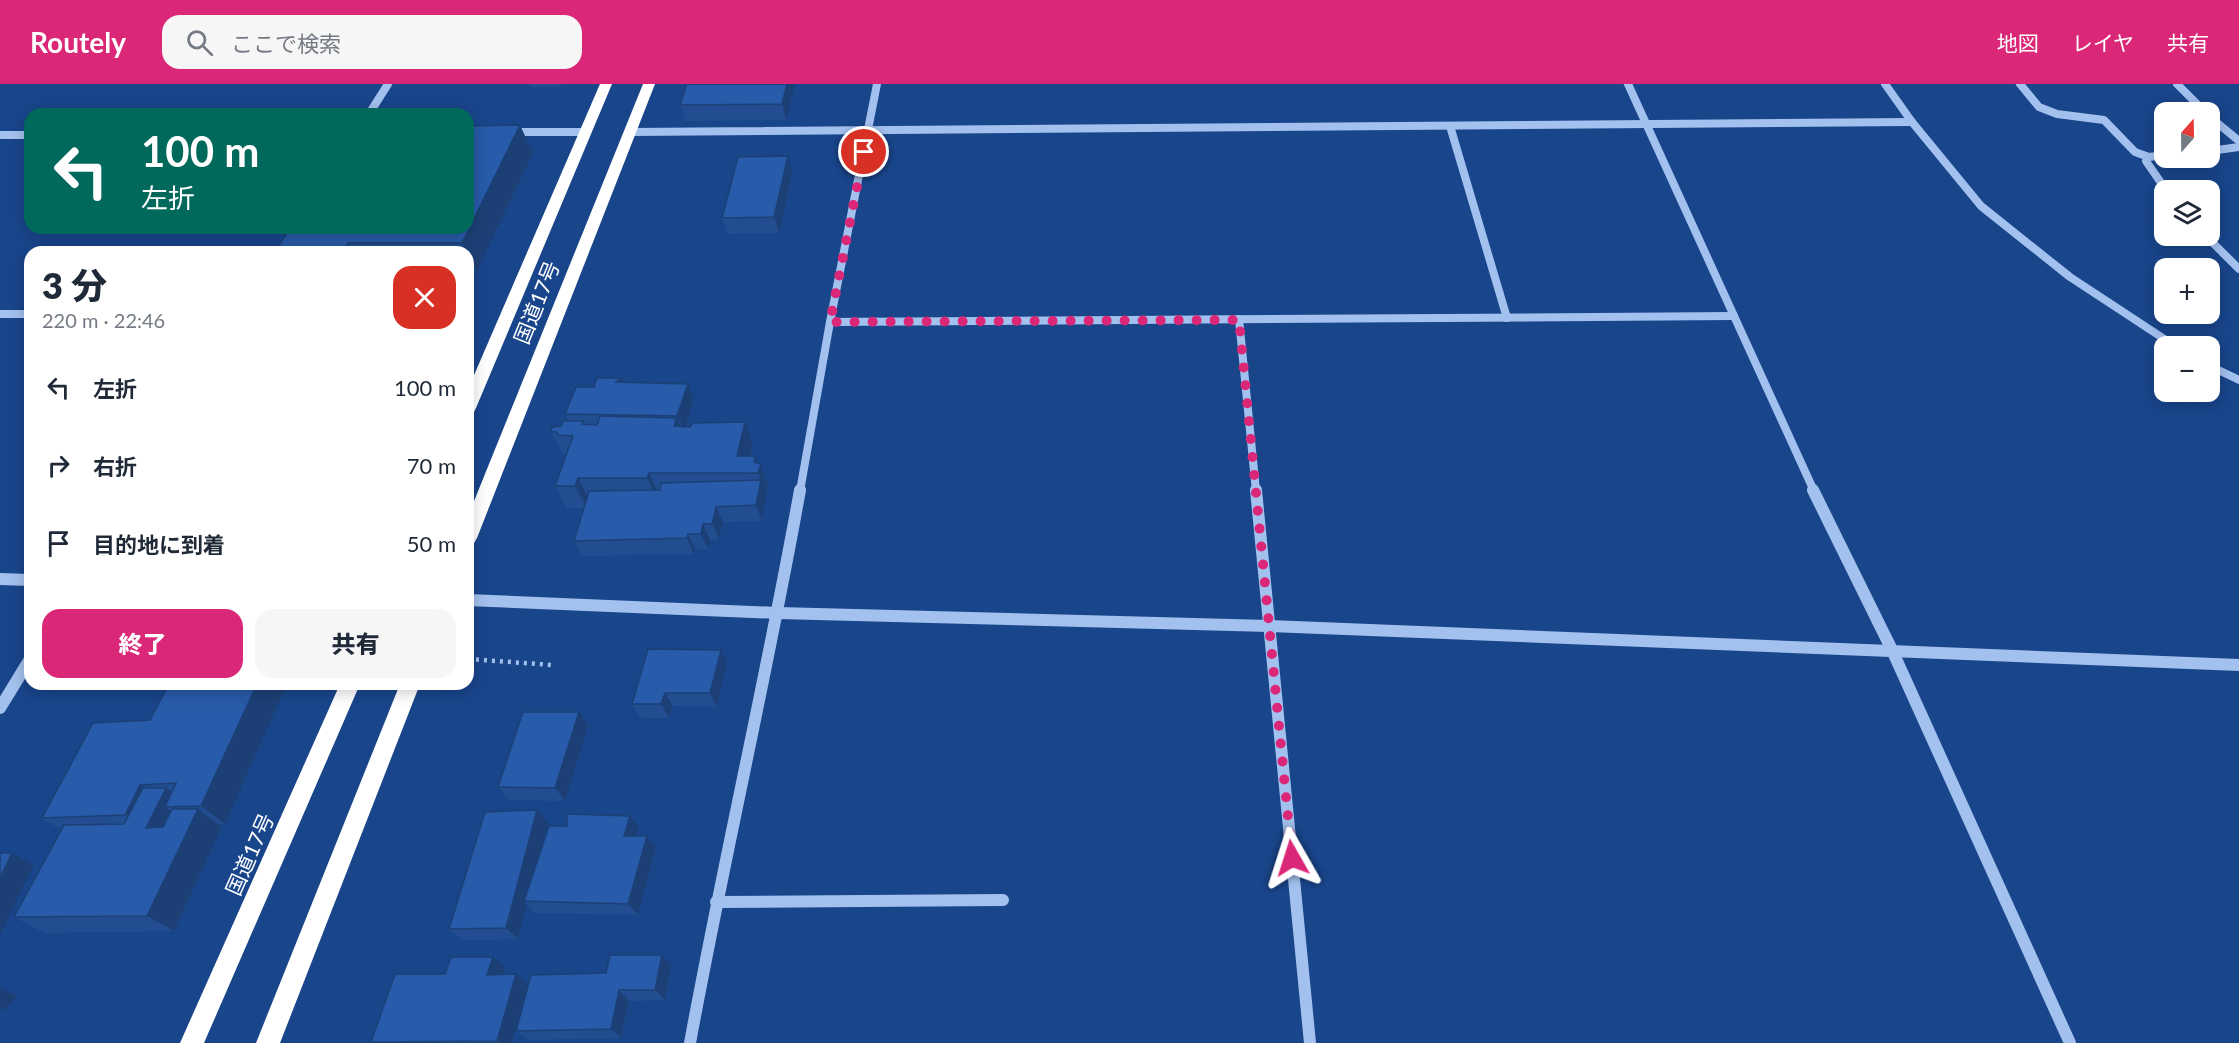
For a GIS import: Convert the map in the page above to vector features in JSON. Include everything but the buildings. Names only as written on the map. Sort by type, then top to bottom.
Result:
[{"type":"highway","name":"国道17号","points":[[474,394],[606,84]]},
{"type":"highway","name":"国道17号","points":[[474,523],[649,84]]},
{"type":"highway","name":"国道17号","points":[[192,1043],[347,690]]},
{"type":"highway","points":[[268,1043],[408,690]]},
{"type":"street","points":[[373,108],[388,84]]},
{"type":"street","points":[[690,1043],[716,902],[778,613],[830,322],[877,84]]},
{"type":"street","points":[[1628,84],[1811,486],[1892,650],[2070,1043]]},
{"type":"street","points":[[1885,84],[1912,122],[1981,206],[2070,277],[2160,336]]},
{"type":"street","points":[[2020,84],[2039,107],[2057,114],[2104,120],[2135,153],[2154,156]]},
{"type":"street","points":[[2177,84],[2195,102]]},
{"type":"street","points":[[630,132],[1912,122]]},
{"type":"street","points":[[2220,125],[2239,141]]},
{"type":"street","points":[[1450,126],[1507,318]]},
{"type":"street","points":[[503,132],[586,132]]},
{"type":"street","points":[[0,135],[24,135]]},
{"type":"street","points":[[2220,150],[2239,147]]},
{"type":"street","points":[[2149,157],[2146,161],[2159,180]]},
{"type":"street","points":[[2216,246],[2239,270]]},
{"type":"street","points":[[0,314],[24,314]]},
{"type":"street","points":[[830,322],[1734,316]]},
{"type":"street","points":[[1239,320],[1310,1043]]},
{"type":"street","points":[[2220,371],[2239,380]]},
{"type":"street","points":[[0,579],[24,580]]},
{"type":"street","points":[[474,600],[778,613],[1269,626],[2239,665]]},
{"type":"street","points":[[0,708],[24,669]]},
{"type":"street","points":[[716,902],[1003,900]]},
{"type":"path","points":[[474,660],[552,665]]},
{"type":"route","points":[[864,152],[830,322],[1239,320],[1292,858]]}]
